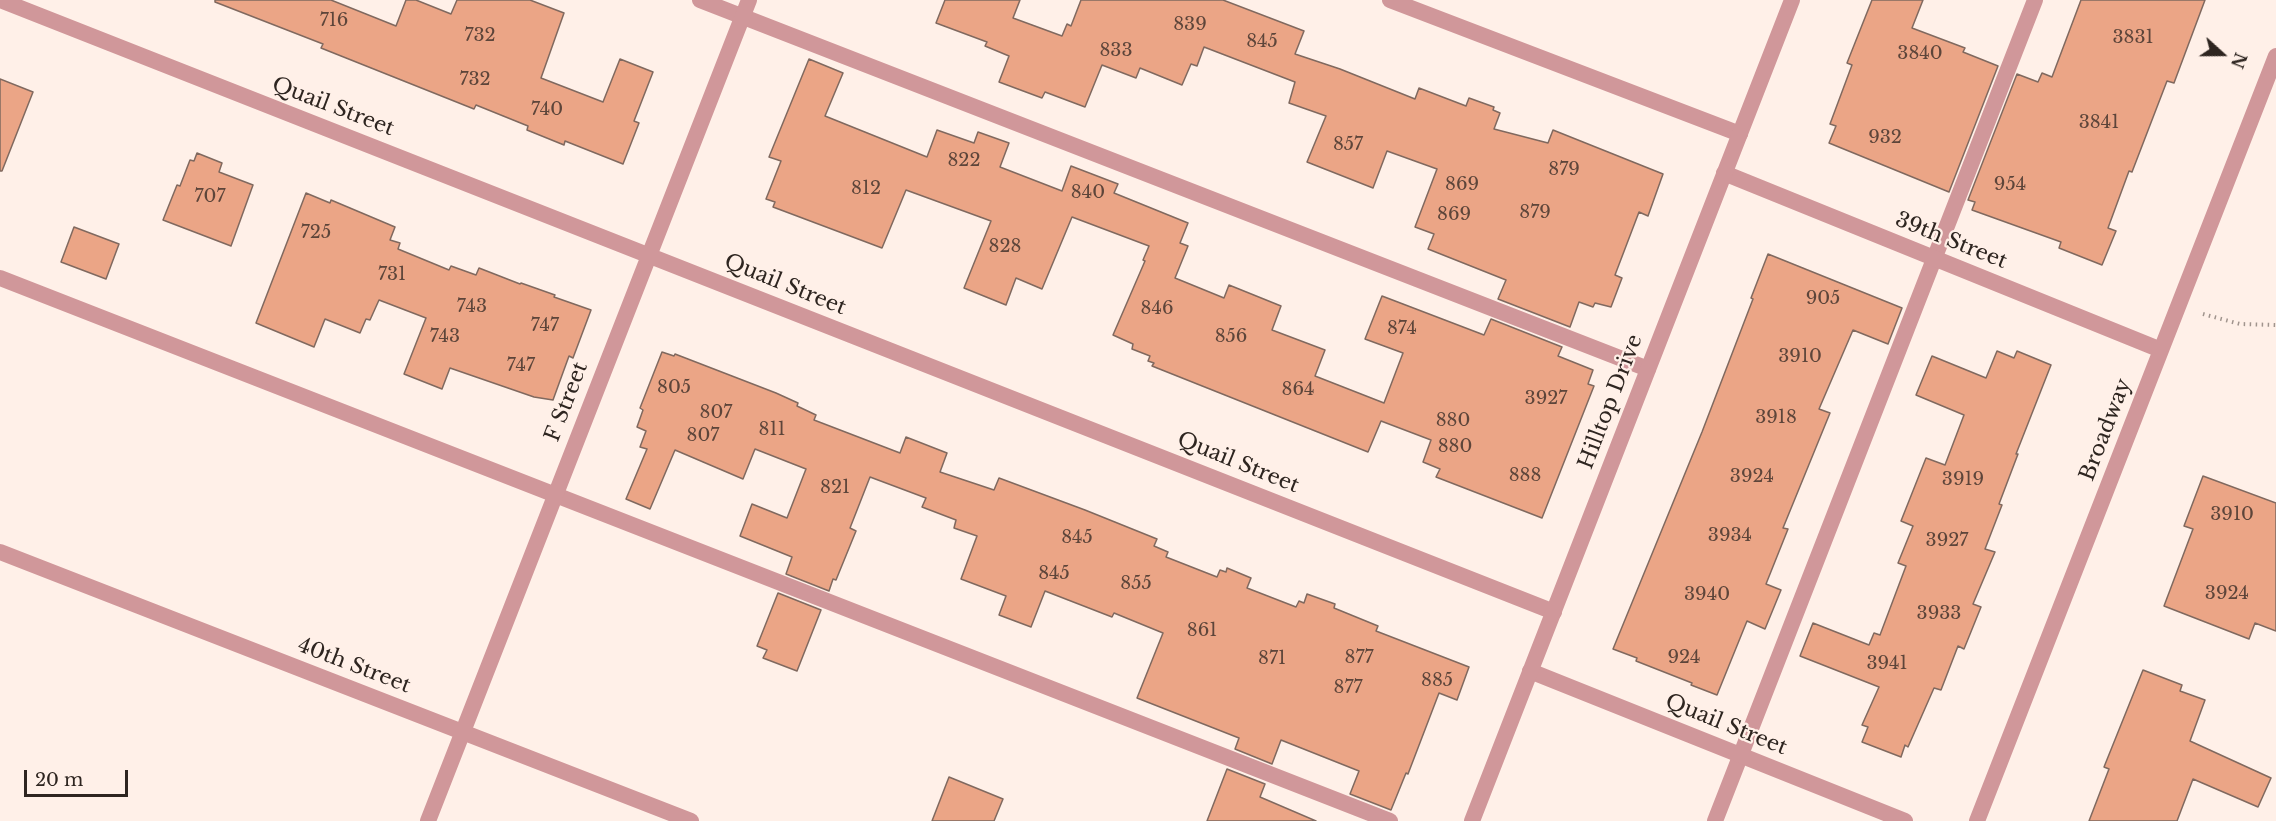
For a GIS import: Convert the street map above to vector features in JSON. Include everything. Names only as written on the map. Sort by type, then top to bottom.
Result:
[{"type":"street","name":"Quail Street","points":[[0,0],[1554,612]]},
{"type":"street","points":[[700,0],[1648,369]]},
{"type":"street","name":"F Street","points":[[428,821],[748,0]]},
{"type":"street","points":[[1390,0],[1740,134]]},
{"type":"street","name":"Hilltop Drive","points":[[1472,821],[1792,0]]},
{"type":"street","points":[[1715,821],[2035,0]]},
{"type":"street","name":"Broadway","points":[[1977,821],[2276,56]]},
{"type":"street","name":"39th Street","points":[[1724,173],[2161,350]]},
{"type":"street","points":[[0,278],[1390,821]]},
{"type":"street","name":"40th Street","points":[[0,552],[691,821]]},
{"type":"street","name":"Quail Street","points":[[1530,671],[1905,821]]},
{"type":"path","points":[[2178,307],[2240,324],[2276,325]]},
{"type":"building","points":[[215,0],[331,0],[396,26],[406,0],[416,0],[451,14],[457,0],[530,0],[564,13],[541,78],[603,102],[620,59],[653,72],[634,121],[639,123],[623,164],[565,141],[564,145],[527,130],[528,126],[476,105],[474,109],[321,48],[323,44],[215,2]]},
{"type":"building","points":[[945,0],[1020,0],[1013,18],[1062,36],[1067,24],[1071,26],[1081,0],[1223,0],[1304,31],[1295,54],[1415,99],[1419,88],[1466,106],[1469,98],[1494,107],[1493,110],[1500,113],[1494,129],[1548,143],[1553,130],[1663,174],[1648,216],[1639,212],[1615,275],[1622,278],[1611,307],[1595,303],[1593,307],[1579,302],[1570,327],[1498,299],[1506,280],[1428,249],[1434,234],[1415,227],[1437,169],[1387,151],[1373,188],[1307,162],[1326,116],[1289,103],[1295,82],[1204,47],[1197,66],[1191,64],[1182,85],[1140,68],[1136,78],[1102,65],[1085,107],[1045,92],[1042,98],[999,82],[1009,56],[985,46],[987,42],[936,23]]},
{"type":"building","points":[[1872,0],[1923,0],[1912,28],[1965,48],[1963,52],[1998,66],[1949,192],[1829,143],[1836,126],[1830,124],[1852,65],[1847,63]]},
{"type":"building","points":[[2081,0],[2205,0],[2174,83],[2167,81],[2132,172],[2129,171],[2108,228],[2116,231],[2102,265],[2059,248],[2061,242],[1972,210],[1975,202],[1968,200],[2017,74],[2038,82],[2042,73],[2052,77]]},
{"type":"building","points":[[809,59],[843,73],[825,116],[927,157],[937,130],[974,143],[978,132],[1009,143],[1000,167],[1062,191],[1071,166],[1118,184],[1114,193],[1188,223],[1180,243],[1188,246],[1175,278],[1224,298],[1229,285],[1281,306],[1272,330],[1325,350],[1315,376],[1384,403],[1403,353],[1365,339],[1382,296],[1484,335],[1491,319],[1562,347],[1558,356],[1593,370],[1588,384],[1594,386],[1542,518],[1436,477],[1440,469],[1423,462],[1431,440],[1381,421],[1368,452],[1152,366],[1154,363],[1148,361],[1150,356],[1132,349],[1133,344],[1113,335],[1145,261],[1143,260],[1149,246],[1072,217],[1042,289],[1016,278],[1006,305],[964,288],[991,221],[906,190],[882,248],[773,207],[775,202],[766,199],[781,161],[769,157]]},
{"type":"building","points":[[0,79],[33,92],[2,171],[0,171]]},
{"type":"building","points":[[197,153],[222,163],[219,172],[253,185],[231,246],[163,220],[177,185],[180,186],[190,160],[194,161]]},
{"type":"building","points":[[306,193],[330,203],[331,200],[395,227],[390,240],[400,243],[398,249],[449,270],[451,266],[476,275],[479,268],[591,310],[573,358],[569,356],[553,400],[534,397],[450,368],[442,389],[404,374],[426,318],[379,300],[370,320],[366,319],[360,333],[325,319],[314,347],[256,323]]},
{"type":"building","points":[[74,227],[119,244],[106,279],[61,262]]},
{"type":"building","points":[[1768,254],[1902,308],[1888,344],[1853,330],[1819,409],[1830,413],[1783,528],[1788,529],[1766,584],[1781,590],[1765,629],[1747,621],[1717,695],[1613,649],[1702,432]]},
{"type":"building","points":[[1997,351],[2014,358],[2017,351],[2051,365],[2016,454],[2018,454],[1999,504],[2002,505],[1985,549],[1995,552],[1973,604],[1981,607],[1964,649],[1958,646],[1941,690],[1934,688],[1908,747],[1905,745],[1901,757],[1862,742],[1868,727],[1862,725],[1879,687],[1800,656],[1813,623],[1869,645],[1874,633],[1880,635],[1906,566],[1898,563],[1913,526],[1901,521],[1926,458],[1945,465],[1964,415],[1916,395],[1932,356],[1986,378]]},
{"type":"building","points":[[662,352],[674,356],[675,354],[776,393],[798,403],[797,406],[816,415],[814,420],[900,453],[906,437],[947,453],[940,472],[994,490],[999,478],[1085,510],[1157,539],[1154,546],[1168,552],[1166,557],[1217,577],[1220,570],[1226,572],[1227,568],[1251,578],[1247,588],[1296,607],[1299,601],[1304,603],[1307,594],[1335,604],[1334,608],[1378,626],[1376,631],[1469,667],[1457,700],[1439,693],[1408,774],[1406,773],[1391,810],[1350,794],[1359,771],[1281,740],[1272,764],[1235,749],[1239,738],[1137,698],[1163,633],[1114,613],[1112,617],[1045,591],[1031,627],[999,615],[1006,596],[961,579],[977,536],[954,528],[956,520],[922,507],[926,498],[870,477],[850,528],[856,531],[836,580],[833,579],[829,591],[786,574],[792,557],[740,536],[752,504],[787,518],[806,469],[755,449],[743,479],[675,450],[650,509],[626,499],[647,449],[640,447],[646,431],[637,427],[643,410],[640,408]]},
{"type":"building","points":[[2203,476],[2276,503],[2276,631],[2255,623],[2249,639],[2164,606],[2193,529],[2184,526]]},
{"type":"building","points":[[778,593],[821,610],[797,671],[763,658],[767,650],[757,646]]},
{"type":"building","points":[[2143,670],[2182,685],[2180,691],[2205,700],[2190,741],[2271,778],[2258,807],[2193,779],[2177,821],[2089,821],[2109,769],[2104,767]]},
{"type":"building","points":[[1227,769],[1265,784],[1260,797],[1316,821],[1207,821]]},
{"type":"building","points":[[949,777],[1003,799],[994,821],[932,821]]}]
